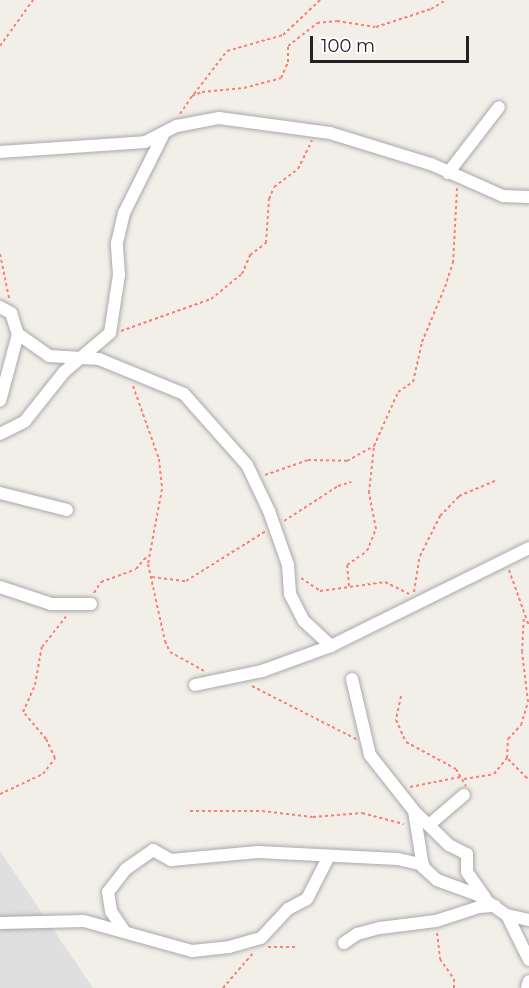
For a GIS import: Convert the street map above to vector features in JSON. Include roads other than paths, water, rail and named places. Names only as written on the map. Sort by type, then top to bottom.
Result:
[{"type":"street","points":[[453,176],[499,106]]},
{"type":"street","points":[[0,152],[120,146],[163,135],[177,126],[219,118],[324,132],[408,156],[503,196],[529,197]]},
{"type":"street","points":[[0,434],[25,421],[64,372],[110,333],[115,319],[117,243],[124,213],[163,135]]},
{"type":"street","points":[[6,310],[18,334],[49,356],[81,356],[123,367],[184,394],[239,453],[253,478],[289,570],[289,590],[304,621],[331,646]]},
{"type":"street","points":[[0,401],[18,334]]},
{"type":"street","points":[[0,493],[67,510]]},
{"type":"street","points":[[195,685],[230,677],[331,646],[411,602],[529,548]]},
{"type":"street","points":[[0,588],[40,602],[76,606],[91,604]]},
{"type":"street","points":[[352,679],[365,744],[423,827],[467,854],[467,872],[491,903]]},
{"type":"street","points":[[423,827],[464,795]]},
{"type":"street","points":[[423,827],[423,864]]},
{"type":"street","points":[[125,932],[111,911],[108,892],[147,852],[160,852],[171,860],[186,856],[210,859],[239,852],[398,859],[423,864],[437,880],[491,903],[507,915],[529,920]]},
{"type":"street","points":[[0,923],[84,921],[192,951],[250,942],[271,930],[288,909],[308,899],[329,856]]},
{"type":"street","points":[[344,943],[357,934],[380,928],[436,921],[491,903]]},
{"type":"street","points":[[507,915],[529,960]]},
{"type":"street","points":[[527,988],[529,981]]}]
